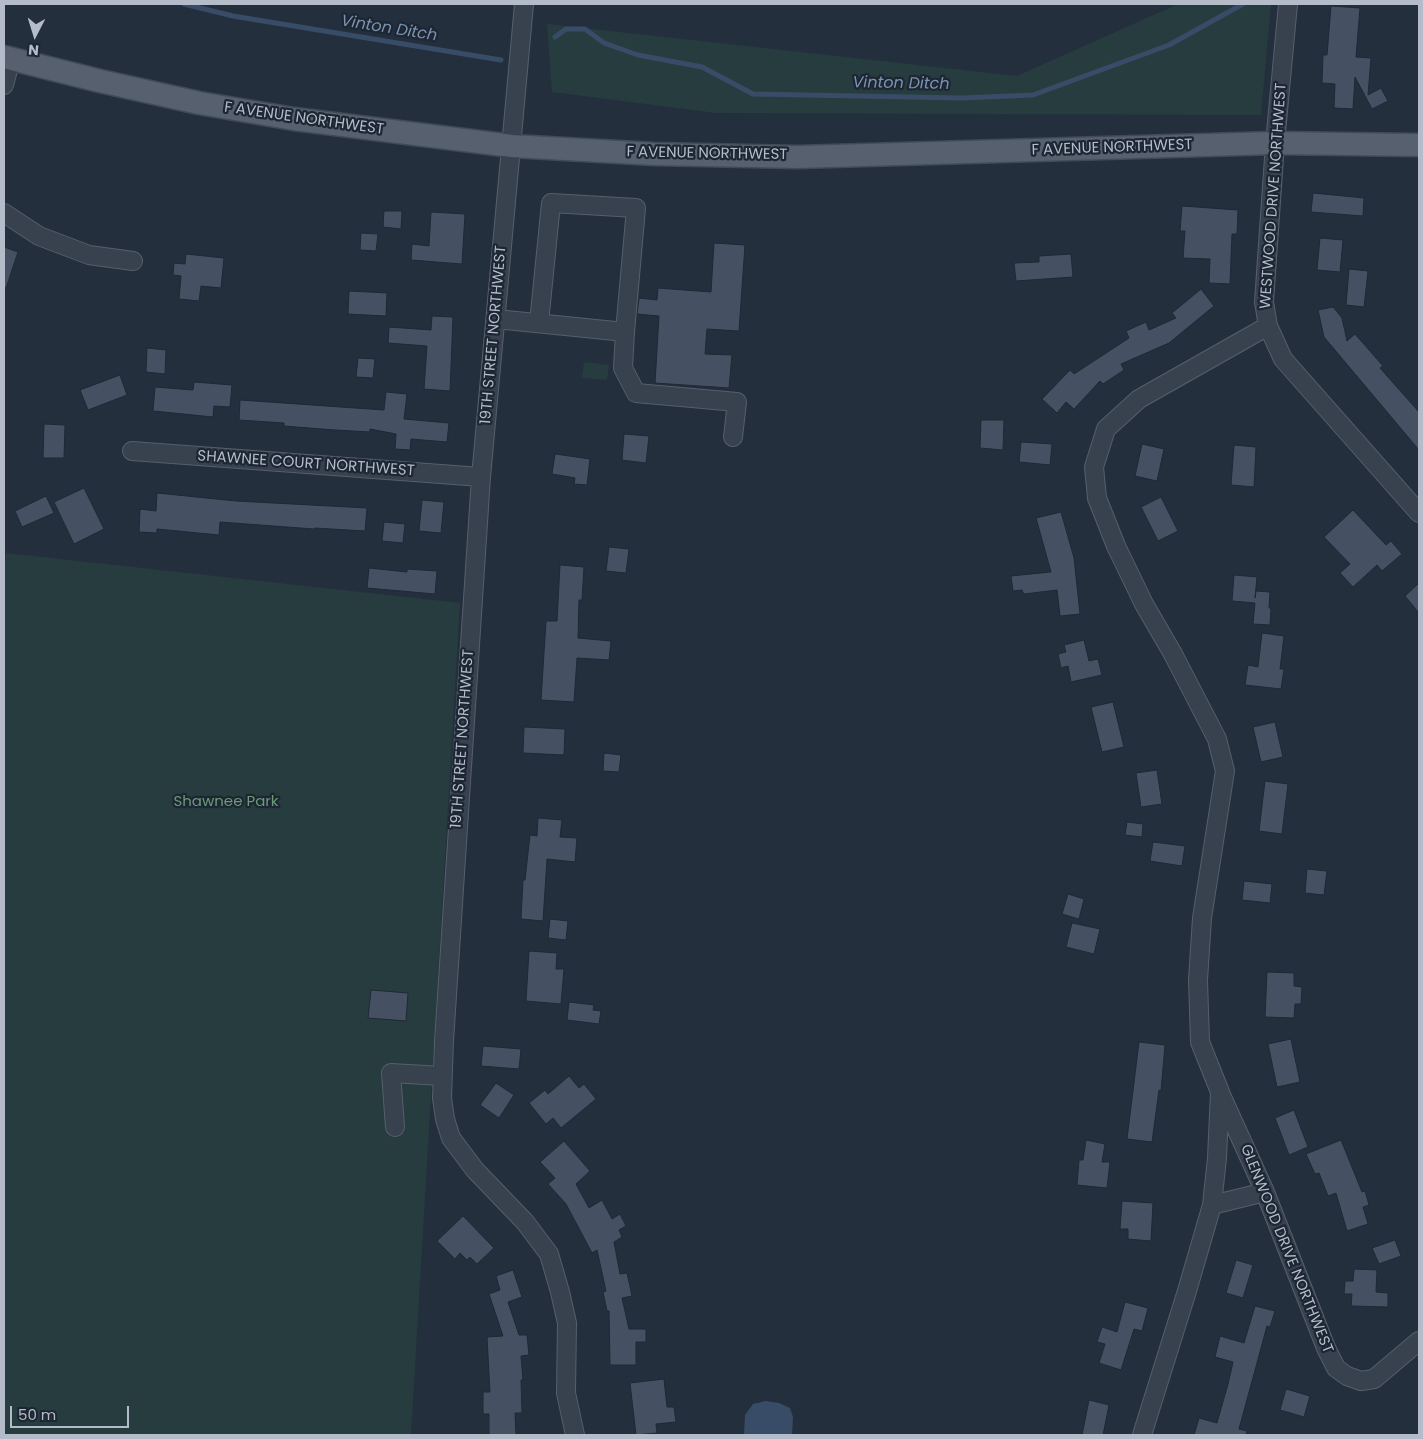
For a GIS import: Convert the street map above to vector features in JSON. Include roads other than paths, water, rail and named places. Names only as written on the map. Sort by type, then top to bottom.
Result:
[{"type":"main road","name":"F AVENUE NORTHWEST","points":[[8,58],[199,103],[294,119],[512,146],[654,154],[798,157],[1275,143],[1419,145]]},
{"type":"street","name":"19TH STREET NORTHWEST","points":[[524,4],[481,478],[442,1076],[443,1105],[451,1138],[475,1170],[525,1222],[549,1254],[567,1323],[566,1393],[575,1435]]},
{"type":"street","name":"WESTWOOD DRIVE NORTHWEST","points":[[1288,4],[1275,143],[1264,302],[1268,326],[1283,359],[1419,513]]},
{"type":"street","points":[[4,85],[8,58]]},
{"type":"street","points":[[539,323],[551,203],[636,208],[623,368],[636,393],[737,402],[734,437]]},
{"type":"street","points":[[4,214],[39,236],[89,255],[133,261]]},
{"type":"street","points":[[496,319],[626,332]]},
{"type":"street","name":"GLENWOOD DRIVE NORTHWEST","points":[[1268,326],[1139,399],[1106,429],[1094,467],[1097,498],[1116,546],[1144,604],[1173,654],[1217,739],[1225,770],[1202,918],[1198,980],[1200,1042],[1220,1092],[1265,1192],[1326,1348],[1336,1368],[1346,1376],[1362,1380],[1374,1379],[1419,1341]]},
{"type":"street","name":"SHAWNEE COURT NORTHWEST","points":[[132,452],[481,478]]},
{"type":"street","points":[[395,1127],[391,1073],[442,1076]]},
{"type":"street","points":[[1142,1435],[1185,1300],[1212,1205],[1217,1158],[1220,1092]]},
{"type":"street","points":[[1212,1205],[1265,1192]]},
{"type":"water","points":[[766,1401],[779,1403],[790,1408],[793,1417],[792,1435],[744,1435],[745,1415],[753,1404]]},
{"type":"waterway","name":"Vinton Ditch","points":[[184,4],[233,16],[501,60]]},
{"type":"waterway","name":"Vinton Ditch","points":[[555,37],[566,29],[585,29],[604,43],[638,55],[702,67],[753,94],[962,98],[1033,95],[1169,45],[1243,4]]},
{"type":"park label","name":"Shawnee Park","points":[[226,802]]}]
